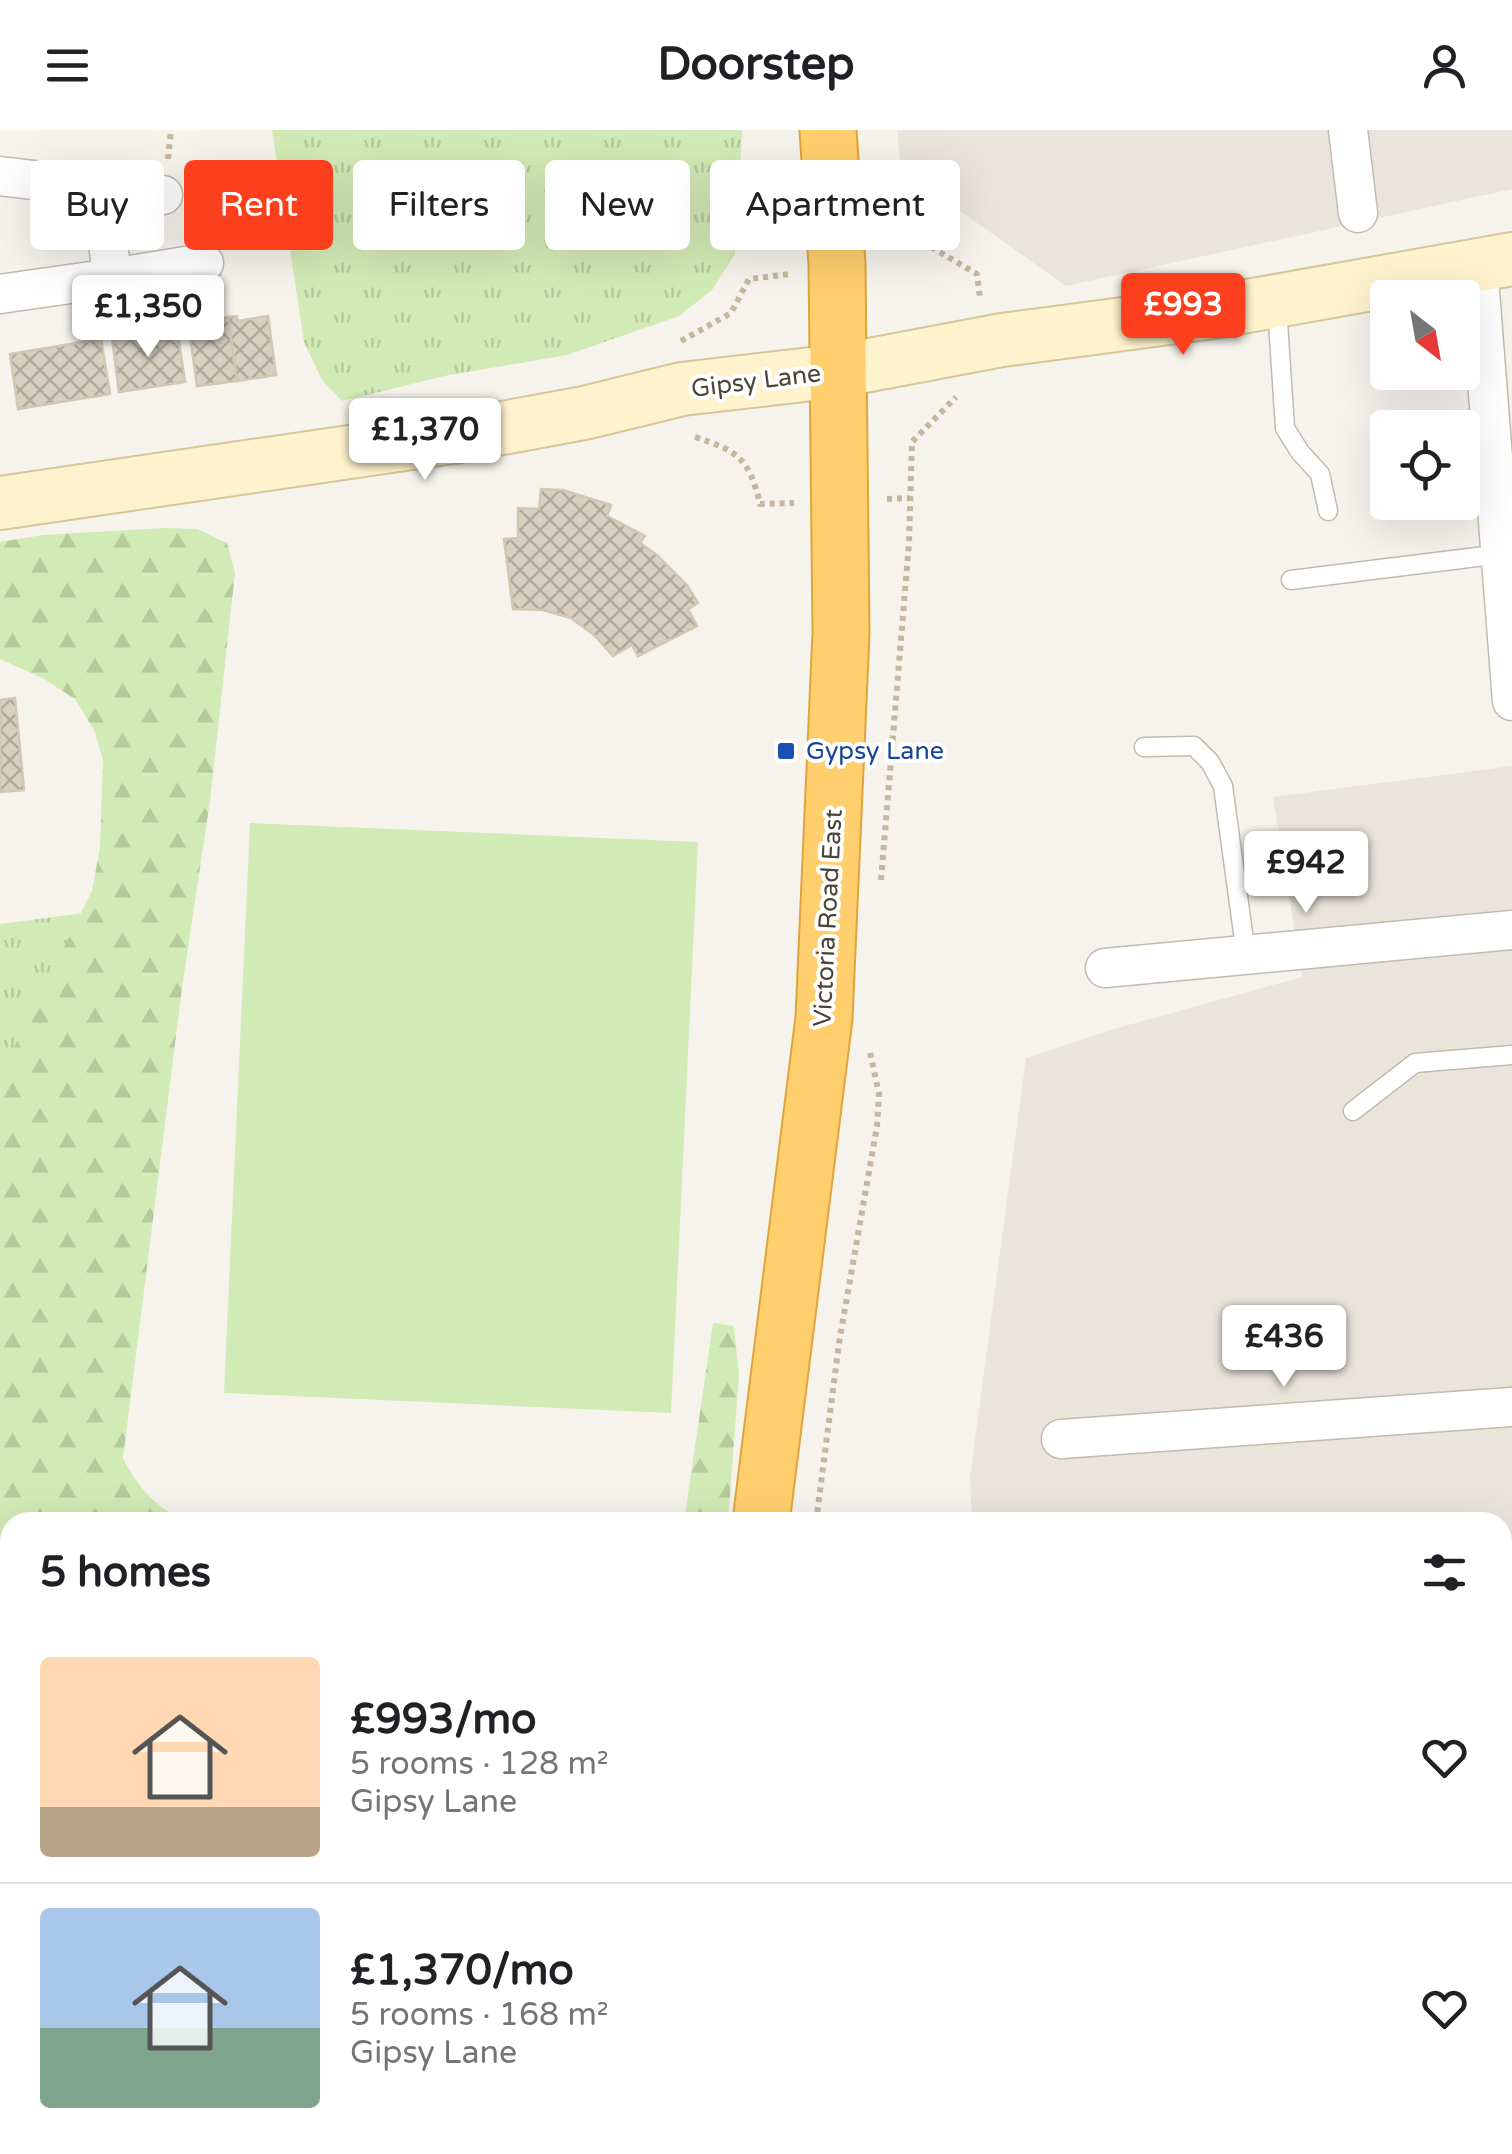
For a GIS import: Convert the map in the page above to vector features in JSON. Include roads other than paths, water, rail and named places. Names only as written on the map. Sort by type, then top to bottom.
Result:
[{"type":"highway","name":"Victoria Road East","points":[[762,1512],[824,1018],[841,633],[838,371],[828,130]]},
{"type":"street","points":[[1348,130],[1358,213]]},
{"type":"street","points":[[0,176],[30,180]]},
{"type":"street","points":[[109,250],[112,278]]},
{"type":"street","points":[[1495,262],[1500,554],[1512,701]]},
{"type":"street","name":"Gipsy Lane","points":[[0,503],[459,436],[682,390],[838,371],[987,342],[1276,302],[1495,262]]},
{"type":"street","points":[[0,294],[204,263]]},
{"type":"street","points":[[1106,968],[1512,930]]},
{"type":"street","points":[[1061,1440],[1512,1407]]},
{"type":"lane","points":[[1276,302],[1285,428],[1320,474],[1328,511]]},
{"type":"lane","points":[[1291,580],[1500,554]]},
{"type":"lane","points":[[1144,747],[1194,746],[1210,762],[1224,786],[1246,955]]},
{"type":"lane","points":[[1353,1111],[1415,1063],[1512,1055]]},
{"type":"place","name":"Gypsy Lane","points":[[786,751]]}]
